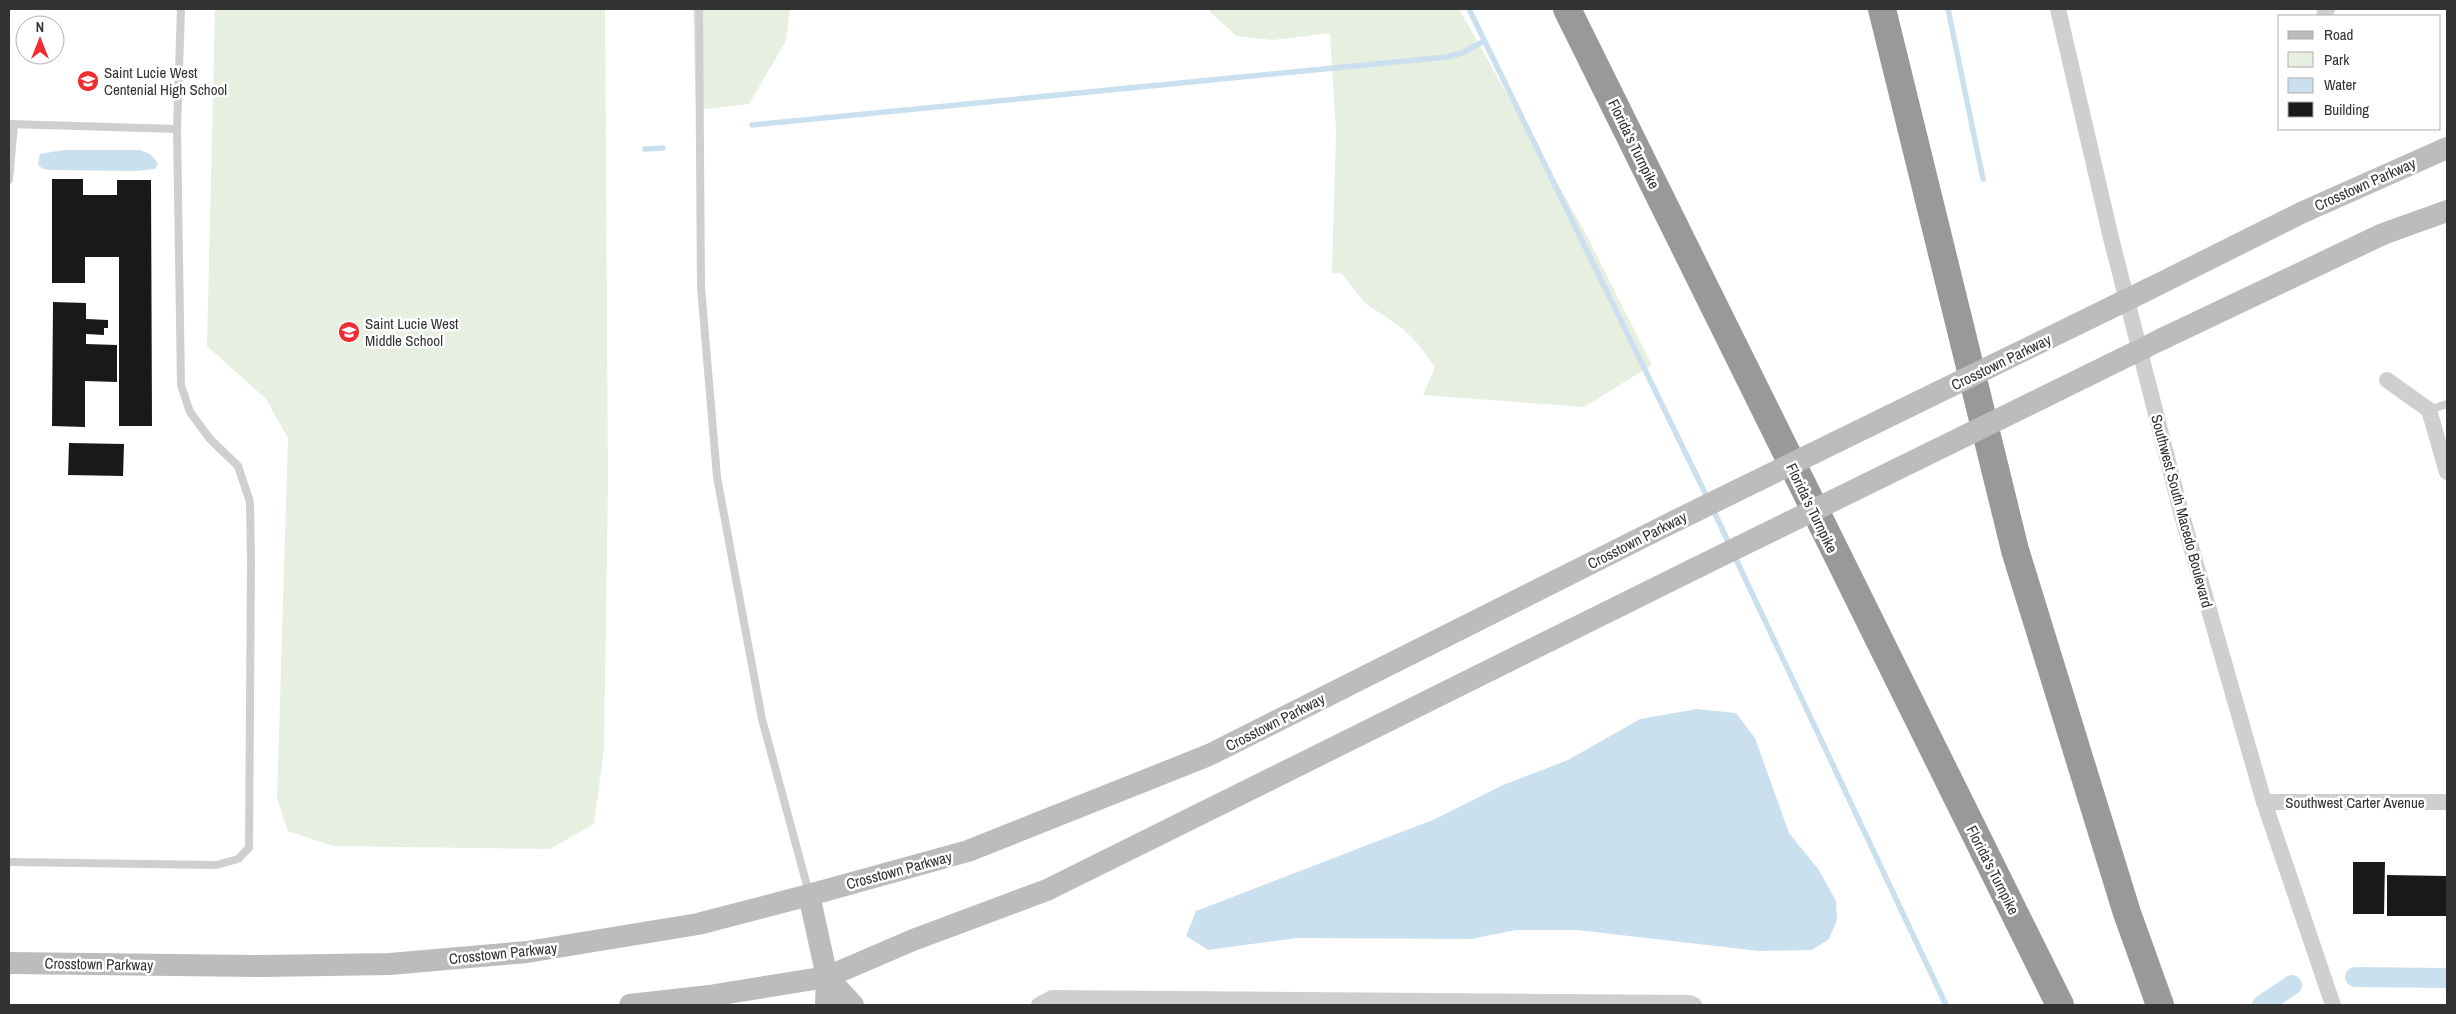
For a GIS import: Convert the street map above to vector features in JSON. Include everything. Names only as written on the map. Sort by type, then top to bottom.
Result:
[{"type":"highway","name":"Florida's Turnpike","points":[[1567,9],[2060,1005]]},
{"type":"highway","points":[[1882,9],[2015,550],[2126,913],[2160,1005]]},
{"type":"main road","name":"Crosstown Parkway","points":[[9,963],[263,966],[420,962],[527,952],[698,924],[968,851],[1209,756],[1675,522],[2301,213],[2447,148]]},
{"type":"main road","points":[[630,1005],[709,996],[827,977],[913,940],[1047,890],[2162,338],[2383,234],[2447,211]]},
{"type":"main road","points":[[809,895],[827,977],[826,1005]]},
{"type":"main road","points":[[827,977],[853,1005]]},
{"type":"street","name":"Southwest South Macedo Boulevard","points":[[2058,9],[2111,238],[2181,512],[2264,802],[2332,1005]]},
{"type":"street","points":[[2387,380],[2429,410],[2447,472]]},
{"type":"street","name":"Southwest Carter Avenue","points":[[2264,802],[2447,802]]},
{"type":"street","points":[[1039,1005],[1052,998],[1062,998],[1679,1003],[1694,1005]]},
{"type":"lane","points":[[9,862],[216,865],[238,859],[249,848],[250,502],[238,466],[210,439],[190,412],[181,385],[178,129],[181,9]]},
{"type":"lane","points":[[699,9],[702,286],[717,477],[762,719],[809,895]]},
{"type":"lane","points":[[9,180],[11,172],[11,124],[178,129]]},
{"type":"lane","points":[[2429,410],[2447,404]]},
{"type":"green space","points":[[215,9],[605,9],[608,482],[604,748],[594,824],[550,849],[333,846],[288,831],[277,799],[288,438],[266,399],[207,346]]},
{"type":"green space","points":[[693,9],[790,9],[786,41],[749,104],[696,110]]},
{"type":"green space","points":[[1210,9],[1459,9],[1587,236],[1652,365],[1584,407],[1423,395],[1435,367],[1417,343],[1402,328],[1365,303],[1341,273],[1332,273],[1336,132],[1330,33],[1273,40],[1237,36],[1210,12]]},
{"type":"water","points":[[63,150],[140,150],[150,154],[158,163],[155,169],[135,171],[50,170],[43,169],[38,165],[40,154]]},
{"type":"water","points":[[1697,709],[1736,713],[1755,738],[1789,833],[1819,870],[1836,901],[1837,920],[1829,939],[1812,950],[1759,951],[1577,930],[1516,930],[1471,939],[1297,938],[1208,950],[1186,936],[1196,911],[1435,819],[1501,786],[1568,760],[1640,719]]},
{"type":"building","points":[[52,179],[83,179],[83,195],[117,195],[117,180],[151,180],[152,426],[119,426],[119,257],[85,257],[85,283],[52,283]]},
{"type":"building","points":[[53,302],[86,303],[86,319],[108,320],[108,328],[104,328],[104,335],[86,334],[86,344],[117,345],[117,382],[85,381],[85,427],[52,426]]},
{"type":"building","points":[[69,443],[124,444],[123,476],[68,475]]},
{"type":"building","points":[[2353,862],[2385,862],[2384,914],[2353,914]]},
{"type":"building","points":[[2387,875],[2447,876],[2447,916],[2387,916]]},
{"type":"waterway","points":[[1469,9],[1708,499]]},
{"type":"waterway","points":[[1948,9],[1983,179]]},
{"type":"waterway","points":[[752,125],[1446,57],[1462,53],[1484,41]]},
{"type":"waterway","points":[[645,149],[663,148]]},
{"type":"waterway","points":[[1712,507],[1730,546]]},
{"type":"waterway","points":[[1734,555],[1946,1005]]},
{"type":"waterway","points":[[2355,977],[2447,978]]},
{"type":"waterway","points":[[2262,1005],[2292,985]]},
{"type":"place","name":"Saint Lucie West Centenial High School","points":[[88,81]]},
{"type":"place","name":"Saint Lucie West Middle School","points":[[349,332]]}]
